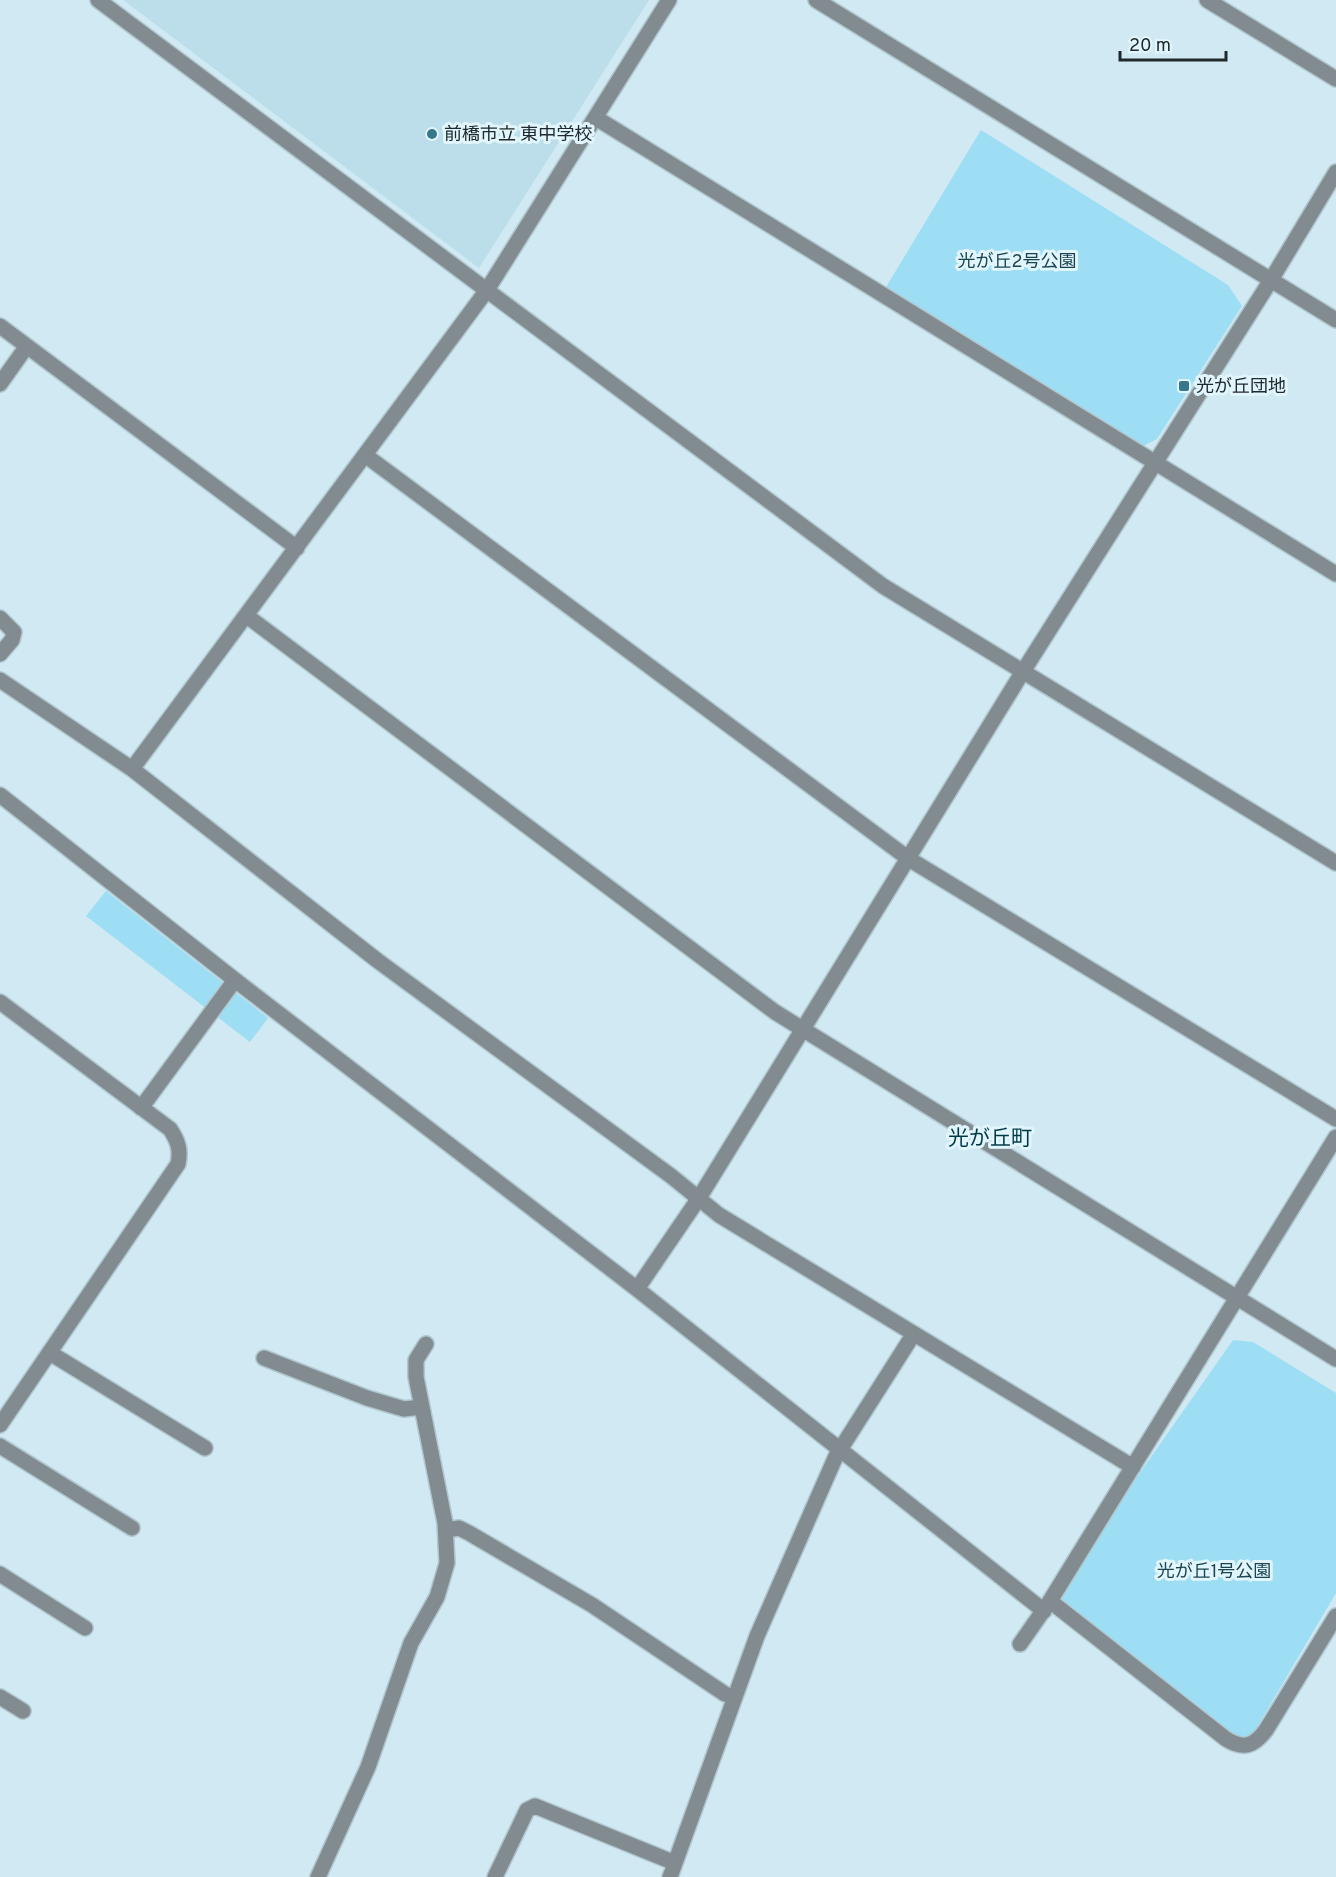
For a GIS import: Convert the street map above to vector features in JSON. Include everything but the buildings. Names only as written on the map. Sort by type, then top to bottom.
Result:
[{"type":"street","points":[[98,0],[882,586],[1336,863]]},
{"type":"street","points":[[132,770],[487,290],[669,0]]},
{"type":"street","points":[[816,0],[1336,320]]},
{"type":"street","points":[[1208,0],[1336,79]]},
{"type":"street","points":[[596,118],[1336,574]]},
{"type":"street","points":[[637,1289],[699,1198],[1022,673],[1271,280],[1336,172]]},
{"type":"street","points":[[0,326],[297,548]]},
{"type":"street","points":[[0,384],[27,346]]},
{"type":"street","points":[[365,455],[909,859],[1336,1119]]},
{"type":"street","points":[[247,616],[801,1029],[1336,1359]]},
{"type":"street","points":[[0,618],[14,632],[12,640],[0,654]]},
{"type":"street","points":[[0,680],[132,770],[378,961],[719,1215],[1132,1467]]},
{"type":"street","points":[[0,795],[840,1449],[1226,1739],[1244,1746],[1254,1744],[1266,1730],[1336,1616]]},
{"type":"street","points":[[141,1108],[235,980]]},
{"type":"street","points":[[0,1002],[174,1135],[180,1153],[178,1164],[0,1425]]},
{"type":"street","points":[[1020,1644],[1047,1606],[1336,1137]]},
{"type":"street","points":[[495,1877],[526,1810],[535,1806],[672,1870],[757,1636],[840,1449],[913,1335]]},
{"type":"street","points":[[318,1877],[368,1767],[411,1643],[443,1583],[447,1563],[446,1530],[416,1377],[416,1360],[426,1344]]},
{"type":"street","points":[[50,1353],[205,1448]]},
{"type":"street","points":[[264,1358],[367,1398],[404,1409],[422,1407]]},
{"type":"street","points":[[0,1446],[132,1528]]},
{"type":"street","points":[[446,1530],[459,1528],[469,1533],[592,1605],[725,1694],[734,1697]]},
{"type":"street","points":[[0,1574],[86,1628]]},
{"type":"street","points":[[0,1697],[23,1712]]},
{"type":"shaded area","name":"前橋市立 東中学校","points":[[123,0],[649,0],[479,268]]},
{"type":"green space","name":"光が丘2号公園","points":[[981,130],[1228,285],[1242,306],[1157,439],[1143,446],[886,287]]},
{"type":"green space","points":[[106,891],[268,1018],[250,1042],[86,916]]},
{"type":"green space","name":"光が丘1号公園","points":[[1233,1340],[1253,1342],[1336,1393],[1336,1593],[1253,1734],[1230,1742],[1050,1601]]},
{"type":"place","name":"前橋市立 東中学校","points":[[432,134]]},
{"type":"place","name":"光が丘団地","points":[[1184,386]]},
{"type":"district","name":"光が丘町","points":[[990,1138]]}]
